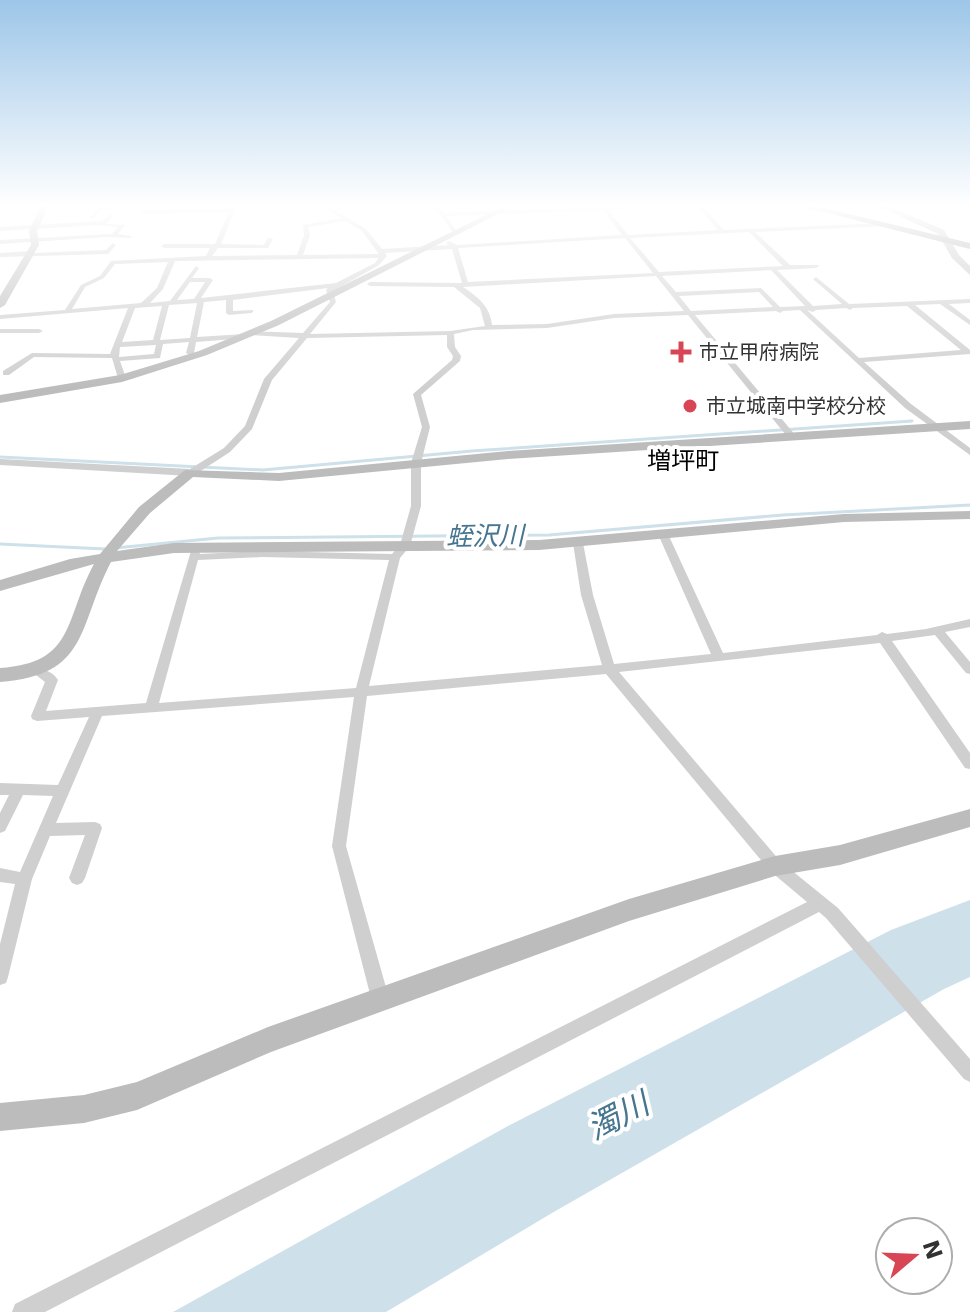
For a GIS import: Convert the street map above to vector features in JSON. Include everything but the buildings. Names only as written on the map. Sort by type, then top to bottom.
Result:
[{"type":"street","points":[[0,305],[23,266]]},
{"type":"street","points":[[67,312],[83,286],[102,277],[110,266]]},
{"type":"street","points":[[143,305],[160,289],[169,266]]},
{"type":"street","points":[[0,399],[122,378],[203,353],[248,335],[373,266]]},
{"type":"street","points":[[0,317],[332,290],[383,266]]},
{"type":"street","points":[[460,266],[466,285]]},
{"type":"street","points":[[652,266],[790,434]]},
{"type":"street","points":[[370,284],[466,285],[813,266]]},
{"type":"street","points":[[6,373],[32,355],[157,356],[169,303],[196,268]]},
{"type":"street","points":[[774,270],[857,360],[908,406],[970,452]]},
{"type":"street","points":[[816,279],[850,308]]},
{"type":"street","points":[[188,280],[210,280],[198,301],[190,353]]},
{"type":"street","points":[[407,298],[411,285]]},
{"type":"street","points":[[456,285],[484,305],[489,316],[489,328]]},
{"type":"street","points":[[2,678],[38,672],[51,664],[68,644],[110,551],[160,497],[227,450],[249,427],[268,379],[333,302],[332,290]]},
{"type":"street","points":[[675,294],[761,290],[780,311]]},
{"type":"street","points":[[817,294],[834,294]]},
{"type":"street","points":[[230,298],[229,313],[251,311]]},
{"type":"street","points":[[118,345],[248,335],[450,333],[547,326],[614,316],[970,301]]},
{"type":"street","points":[[943,303],[970,326]]},
{"type":"street","points":[[910,305],[969,352]]},
{"type":"street","points":[[122,378],[115,358],[132,308]]},
{"type":"street","points":[[941,330],[970,326]]},
{"type":"street","points":[[0,331],[39,331]]},
{"type":"street","points":[[380,998],[339,846],[361,692],[416,506],[418,459],[426,427],[417,394],[456,361],[450,333]]},
{"type":"street","points":[[857,360],[969,352]]},
{"type":"street","points":[[0,462],[279,477],[418,459],[970,425]]},
{"type":"street","points":[[0,586],[110,551],[195,553],[404,545],[578,543],[844,518],[970,515]]},
{"type":"street","points":[[663,534],[719,658]]},
{"type":"street","points":[[578,543],[587,595],[609,669],[775,866],[825,908],[964,1065]]},
{"type":"street","points":[[151,708],[195,553]]},
{"type":"street","points":[[38,672],[52,680],[37,716],[361,692],[609,669],[719,658],[969,624]]},
{"type":"street","points":[[937,630],[970,670]]},
{"type":"street","points":[[882,636],[970,764]]},
{"type":"street","points":[[0,977],[24,879],[98,711]]},
{"type":"street","points":[[0,789],[63,791]]},
{"type":"street","points":[[0,827],[19,790]]},
{"type":"street","points":[[0,1117],[84,1109],[137,1096],[268,1040],[629,910],[775,866],[840,855],[970,818]]},
{"type":"street","points":[[46,830],[95,828],[77,878]]},
{"type":"street","points":[[0,875],[24,879]]},
{"type":"street","points":[[23,1312],[825,908]]},
{"type":"water","name":"濁川","points":[[970,900],[970,977],[552,1213],[386,1312],[173,1312],[508,1126],[891,930]]},
{"type":"waterway","points":[[0,457],[263,470],[472,451],[912,421]]},
{"type":"waterway","name":"蛭沢川","points":[[0,544],[105,549],[218,538],[549,535],[783,515],[970,505]]},
{"type":"place","name":"市立甲府病院","points":[[681,352]]},
{"type":"place","name":"市立城南中学校分校","points":[[690,406]]},
{"type":"district","name":"増坪町","points":[[683,461]]}]
